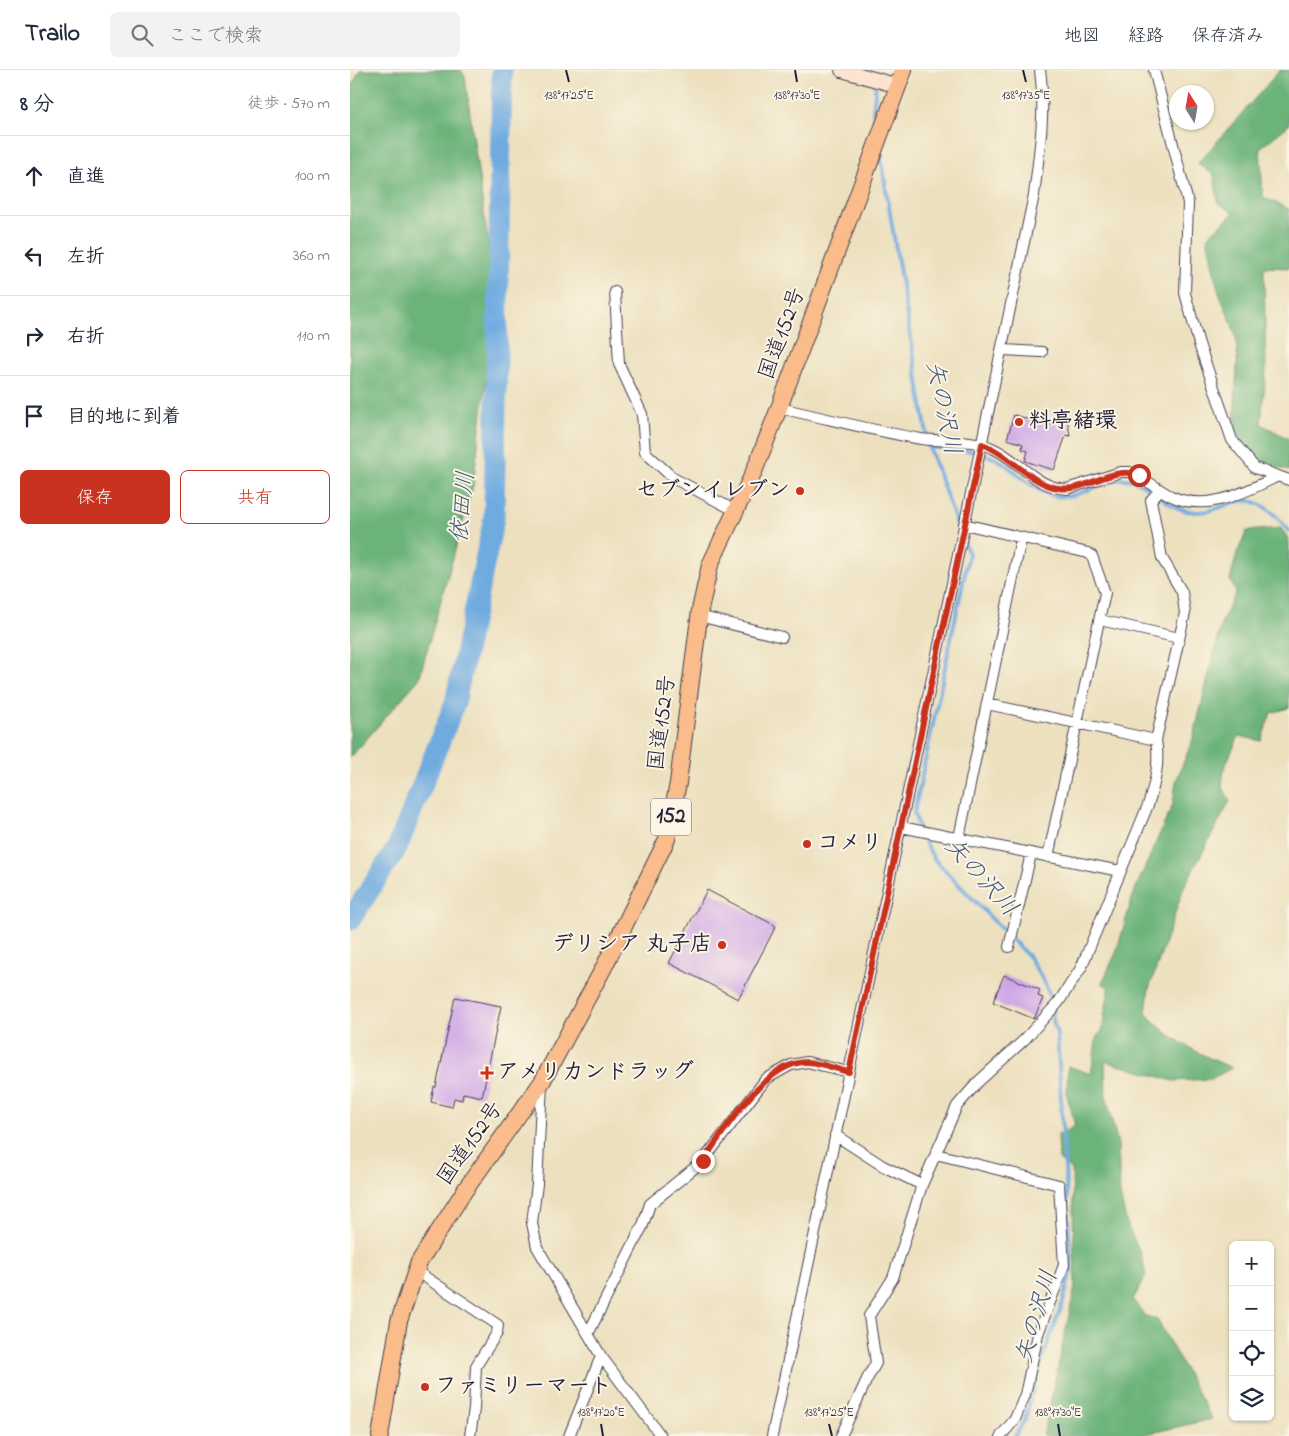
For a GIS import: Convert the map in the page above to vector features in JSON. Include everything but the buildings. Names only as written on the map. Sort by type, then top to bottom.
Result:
[{"type":"highway","name":"国道152号","points":[[380,1436],[399,1321],[416,1270],[431,1242],[460,1198],[542,1082],[603,969],[667,839],[678,783],[699,616],[710,565],[736,511],[779,408],[883,126],[890,83],[904,70]]},
{"type":"main road","points":[[842,70],[890,83]]},
{"type":"street","points":[[772,1436],[1034,196],[1041,143],[1043,90],[1040,70]]},
{"type":"street","points":[[1154,70],[1188,202],[1186,293],[1199,344],[1232,440],[1255,468],[1289,480]]},
{"type":"street","points":[[615,292],[619,364],[642,414],[645,452],[672,478],[736,511]]},
{"type":"street","points":[[1002,350],[1042,352]]},
{"type":"street","points":[[779,408],[981,450],[994,448],[1041,483],[1050,487],[1067,489],[1121,472],[1130,472],[1157,493],[1191,503],[1212,503],[1250,490],[1278,476]]},
{"type":"street","points":[[841,1436],[876,1364],[870,1316],[893,1278],[922,1185],[957,1106],[992,1068],[1024,1040],[1058,1003],[1081,968],[1148,805],[1156,778],[1159,756],[1156,740],[1185,613],[1182,592],[1162,558],[1151,500],[1157,493]]},
{"type":"street","points":[[964,527],[1088,553],[1092,556],[1105,593],[1048,857]]},
{"type":"street","points":[[960,838],[1022,538]]},
{"type":"street","points":[[699,616],[782,637]]},
{"type":"street","points":[[1100,620],[1179,638]]},
{"type":"street","points":[[988,704],[1156,740]]},
{"type":"street","points":[[901,827],[1120,871]]},
{"type":"street","points":[[1011,942],[1030,854]]},
{"type":"street","points":[[588,1334],[643,1224],[650,1204],[703,1161],[766,1078],[791,1065],[807,1062],[849,1072]]},
{"type":"street","points":[[542,1082],[537,1184],[532,1223],[537,1247],[601,1356],[661,1436]]},
{"type":"street","points":[[835,1135],[883,1166],[922,1185]]},
{"type":"street","points":[[936,1154],[1059,1185],[1064,1265],[1038,1334],[1024,1396],[1015,1419],[1002,1436]]},
{"type":"street","points":[[416,1270],[498,1325],[497,1333],[476,1366],[474,1409],[470,1436]]},
{"type":"street","points":[[569,1436],[601,1356]]},
{"type":"green space","points":[[360,70],[461,70],[465,77],[496,300],[473,486],[419,679],[350,758],[350,90]]},
{"type":"green space","points":[[1280,70],[1289,70],[1289,125],[1260,148],[1263,197],[1289,209],[1289,268],[1264,267],[1266,371],[1261,424],[1289,439],[1289,471],[1253,455],[1242,445],[1236,429],[1236,339],[1218,289],[1207,237],[1234,213],[1218,203],[1214,175],[1198,163]]},
{"type":"green space","points":[[1281,528],[1289,540],[1289,708],[1271,713],[1261,741],[1239,736],[1224,768],[1222,786],[1230,801],[1184,887],[1149,989],[1146,1013],[1175,1039],[1197,1052],[1232,1068],[1211,1079],[1173,1081],[1105,1061],[1106,1096],[1118,1144],[1120,1195],[1127,1225],[1141,1254],[1146,1275],[1133,1300],[1145,1316],[1157,1319],[1212,1419],[1137,1436],[1043,1436],[1075,1287],[1072,1170],[1059,1160],[1058,1135],[1075,1126],[1067,1095],[1068,1066],[1091,1074],[1097,1036],[1102,1031],[1109,988],[1102,983],[1116,953],[1134,892],[1173,804],[1176,781],[1193,739],[1222,621],[1236,592],[1230,580],[1237,553],[1247,531]]},
{"type":"waterway","name":"依田川","points":[[350,920],[397,848],[455,703],[494,518],[502,70]]},
{"type":"waterway","name":"矢の沢川","points":[[876,84],[873,111],[876,129]]},
{"type":"waterway","name":"矢の沢川","points":[[880,153],[929,447],[960,533]]},
{"type":"waterway","points":[[929,447],[980,453],[996,459],[1039,490],[1056,496],[1064,497],[1081,493],[1114,480],[1130,479],[1144,485],[1171,505],[1195,512],[1209,511],[1245,501],[1257,503],[1272,512],[1289,531]]},
{"type":"waterway","name":"矢の沢川","points":[[964,542],[969,554],[914,813],[921,835],[934,859],[1029,957],[1048,992],[1057,1033],[1071,1269],[1063,1302],[1040,1365],[1025,1419],[1015,1436]]},
{"type":"place","name":"料亭緒環","points":[[1019,422]]},
{"type":"place","name":"セブンイレブン","points":[[800,491]]},
{"type":"place","name":"コメリ","points":[[807,844]]},
{"type":"place","name":"デリシア 丸子店","points":[[722,945]]},
{"type":"place","name":"アメリカンドラッグ","points":[[487,1073]]},
{"type":"place","name":"ファミリーマート","points":[[425,1387]]},
{"type":"route","points":[[703,1161],[766,1078],[791,1065],[807,1062],[849,1072],[982,444],[994,448],[1014,461],[1041,483],[1060,489],[1067,489],[1121,472],[1139,475]]}]
